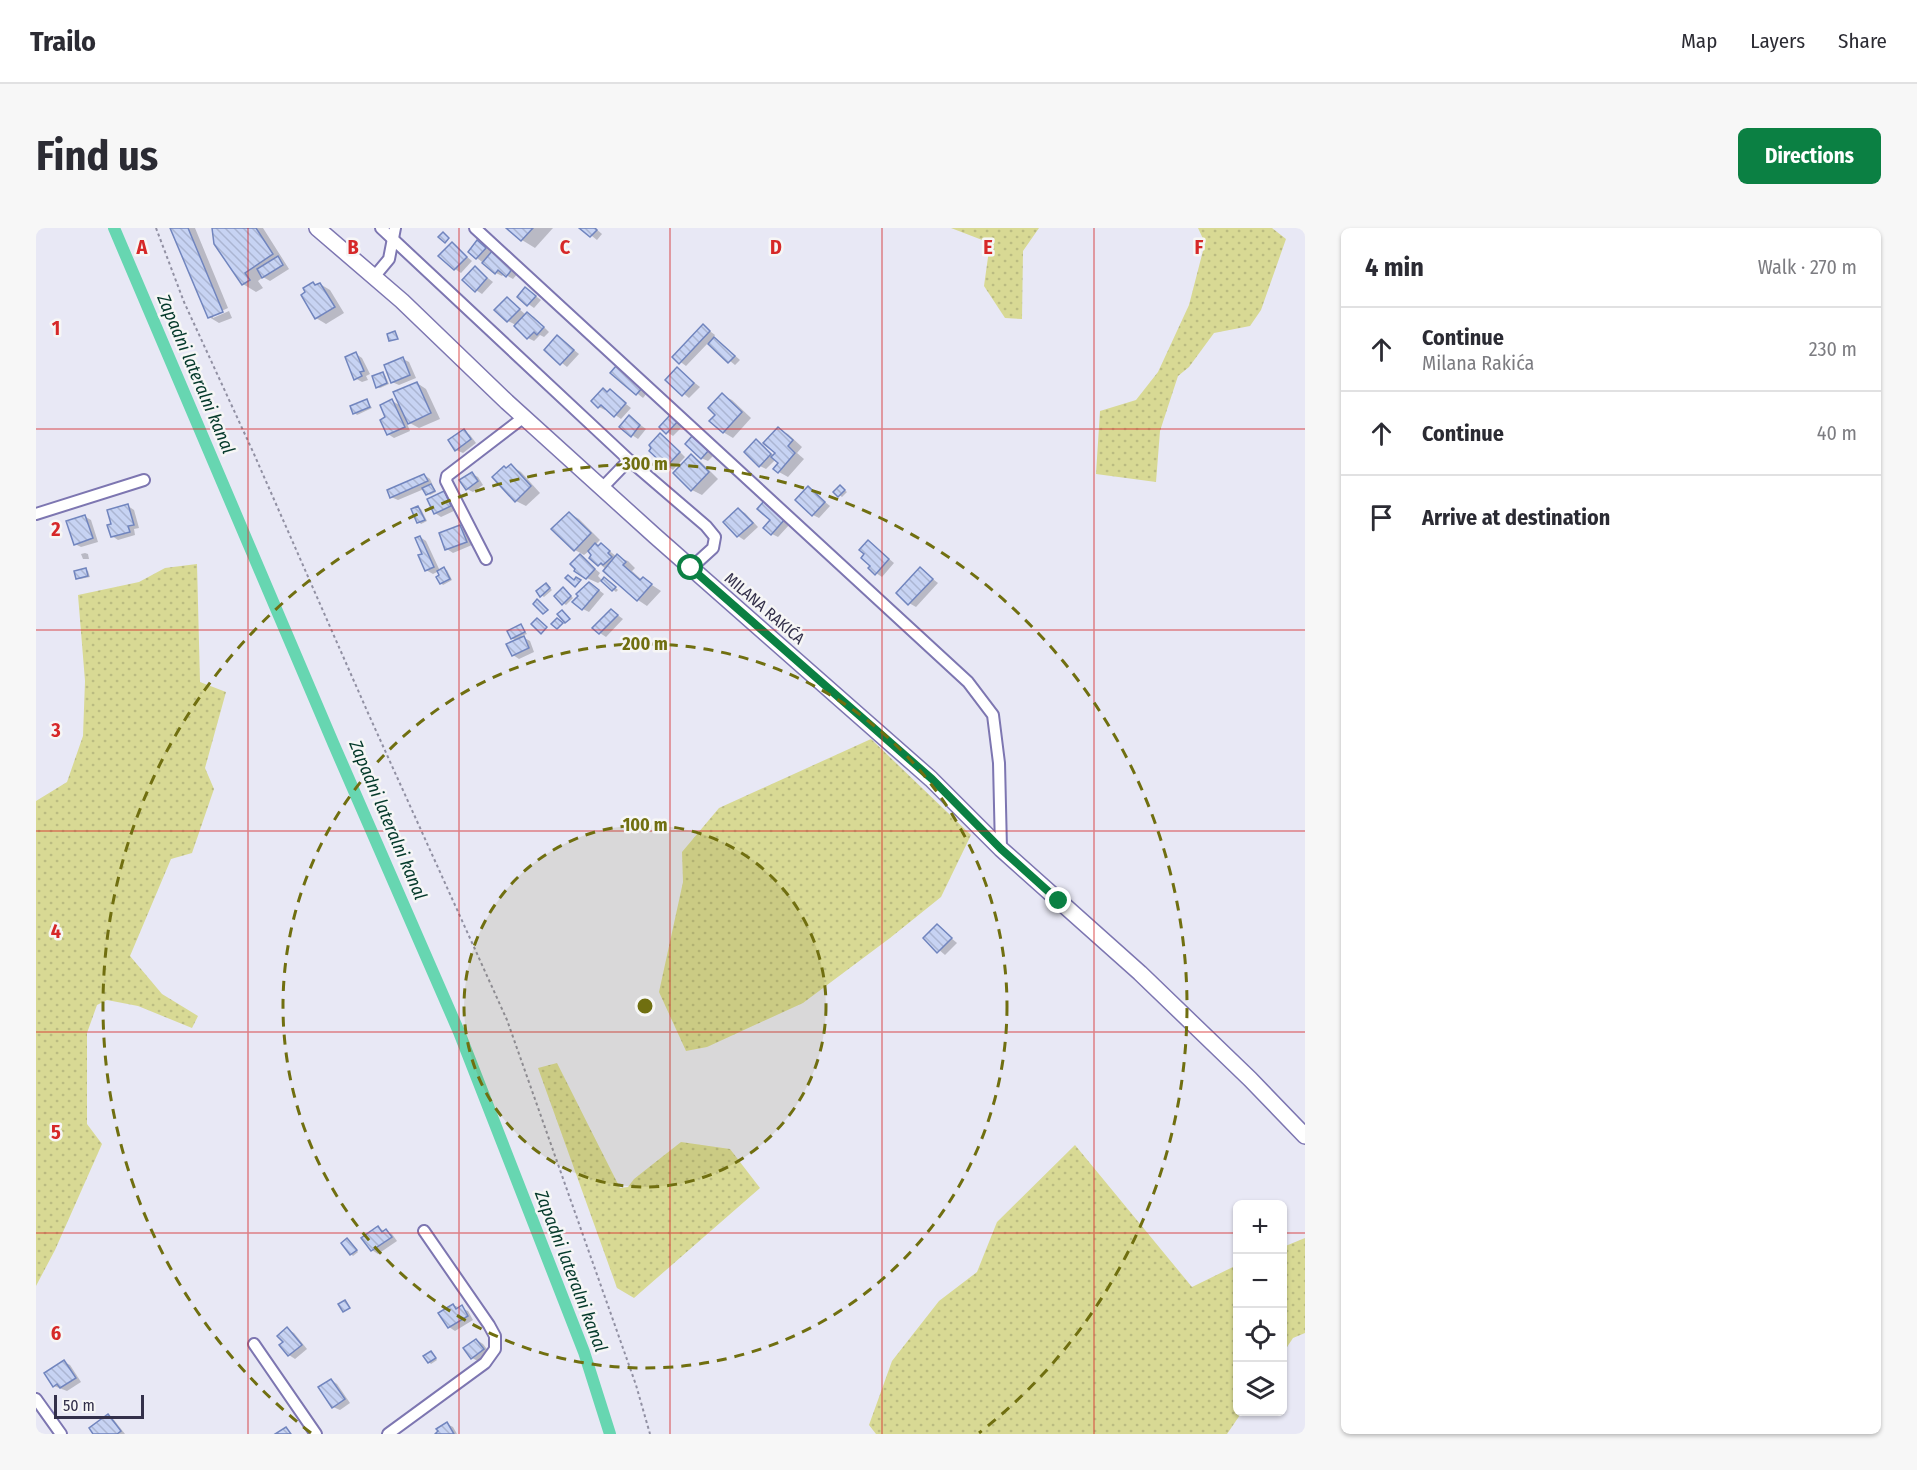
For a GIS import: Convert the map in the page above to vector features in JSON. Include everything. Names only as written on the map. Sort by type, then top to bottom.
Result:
[{"type":"main road","name":"MILANA RAKIĆA","points":[[318,228],[402,301],[524,417],[691,568],[932,779],[1001,849],[1140,973],[1250,1078],[1305,1136]]},
{"type":"street","points":[[381,228],[394,233],[629,460],[706,526],[715,537],[713,548],[691,568]]},
{"type":"street","points":[[475,228],[968,682],[993,715],[999,763],[1001,849]]},
{"type":"street","points":[[374,278],[389,259],[394,233]]},
{"type":"street","points":[[486,559],[446,481],[447,476],[524,417]]},
{"type":"street","points":[[602,488],[629,460]]},
{"type":"street","points":[[36,514],[144,480]]},
{"type":"street","points":[[388,1434],[485,1363],[495,1349],[495,1336],[489,1325],[424,1231]]},
{"type":"street","points":[[254,1344],[316,1434]]},
{"type":"street","points":[[36,1399],[61,1434]]},
{"type":"path","points":[[156,228],[184,302],[507,1020],[628,1363],[650,1434]]},
{"type":"green space","points":[[951,228],[1039,228],[1023,251],[1022,319],[1005,318],[984,286],[990,243]]},
{"type":"green space","points":[[1198,228],[1272,228],[1286,239],[1261,310],[1250,326],[1214,333],[1189,367],[1178,376],[1160,431],[1156,482],[1096,474],[1100,411],[1136,400],[1158,372],[1189,305],[1205,243]]},
{"type":"green space","points":[[197,564],[200,682],[226,692],[205,768],[214,789],[192,853],[171,859],[130,956],[162,994],[198,1016],[192,1028],[138,1006],[107,1000],[97,1005],[87,1033],[87,1124],[102,1144],[55,1250],[36,1286],[36,801],[67,782],[83,736],[85,681],[78,595],[139,582],[165,568]]},
{"type":"green space","points":[[871,739],[971,835],[941,897],[803,1003],[707,1047],[686,1051],[659,992],[683,882],[682,852],[719,808]]},
{"type":"green space","points":[[557,1063],[620,1188],[628,1187],[634,1179],[681,1142],[730,1149],[760,1188],[634,1298],[617,1288],[538,1068]]},
{"type":"green space","points":[[1075,1145],[1192,1287],[1233,1267],[1233,1416],[1239,1416],[1227,1434],[876,1434],[869,1425],[892,1361],[939,1301],[977,1272],[997,1222]]},
{"type":"green space","points":[[1305,1238],[1305,1333],[1293,1338],[1287,1347],[1287,1254],[1287,1245]]},
{"type":"building","points":[[170,228],[188,228],[223,312],[208,318]]},
{"type":"building","points":[[212,228],[256,228],[273,254],[245,273],[250,280],[242,285],[214,244]]},
{"type":"building","points":[[506,228],[533,228],[521,241]]},
{"type":"building","points":[[579,228],[595,228],[597,230],[590,237]]},
{"type":"building","points":[[443,232],[449,238],[445,243],[438,237]]},
{"type":"building","points":[[477,240],[486,248],[476,259],[468,252]]},
{"type":"building","points":[[452,242],[467,257],[454,270],[438,256]]},
{"type":"building","points":[[493,250],[513,268],[506,277],[498,270],[495,274],[482,263]]},
{"type":"building","points":[[278,256],[283,265],[262,278],[257,269]]},
{"type":"building","points":[[475,266],[487,278],[475,292],[462,280]]},
{"type":"building","points":[[313,282],[315,285],[320,283],[335,307],[315,319],[301,295],[305,292],[303,288]]},
{"type":"building","points":[[525,287],[536,296],[527,306],[517,297]]},
{"type":"building","points":[[507,297],[520,309],[507,322],[494,310]]},
{"type":"building","points":[[527,312],[544,327],[537,335],[534,332],[527,339],[514,326]]},
{"type":"building","points":[[703,324],[710,331],[679,364],[672,357]]},
{"type":"building","points":[[395,331],[398,339],[389,341],[387,334]]},
{"type":"building","points":[[557,335],[574,350],[560,365],[544,350]]},
{"type":"building","points":[[714,337],[735,356],[728,363],[708,344]]},
{"type":"building","points":[[356,352],[364,371],[360,372],[362,376],[354,380],[345,357]]},
{"type":"building","points":[[403,357],[410,375],[391,383],[384,365]]},
{"type":"building","points":[[616,366],[642,388],[636,395],[610,373]]},
{"type":"building","points":[[677,367],[694,383],[682,396],[665,380]]},
{"type":"building","points":[[383,372],[387,383],[376,388],[372,376]]},
{"type":"building","points":[[417,382],[431,413],[408,424],[393,392]]},
{"type":"building","points":[[603,388],[607,392],[610,389],[626,403],[614,417],[601,405],[598,408],[591,401]]},
{"type":"building","points":[[722,393],[742,412],[723,433],[709,421],[715,415],[708,408]]},
{"type":"building","points":[[367,399],[370,407],[353,414],[350,406]]},
{"type":"building","points":[[392,399],[405,427],[387,435],[380,420],[385,417],[380,405]]},
{"type":"building","points":[[671,414],[678,421],[666,434],[659,427]]},
{"type":"building","points":[[629,415],[640,425],[631,437],[619,427]]},
{"type":"building","points":[[778,427],[793,440],[788,446],[795,453],[778,473],[773,469],[778,463],[771,457],[775,453],[763,443]]},
{"type":"building","points":[[464,429],[471,439],[455,451],[448,440]]},
{"type":"building","points":[[660,433],[680,452],[666,467],[649,451],[651,448],[649,445]]},
{"type":"building","points":[[692,436],[708,451],[701,459],[685,444]]},
{"type":"building","points":[[756,439],[771,454],[759,467],[744,452]]},
{"type":"building","points":[[691,454],[709,472],[691,491],[673,473]]},
{"type":"building","points":[[511,464],[531,486],[515,502],[492,477],[504,466],[506,468]]},
{"type":"building","points":[[472,472],[478,481],[466,490],[459,480]]},
{"type":"building","points":[[424,474],[428,481],[390,498],[387,490]]},
{"type":"building","points":[[431,484],[435,491],[426,495],[422,488]]},
{"type":"building","points":[[840,485],[845,490],[838,497],[833,492]]},
{"type":"building","points":[[808,486],[825,502],[812,516],[795,500]]},
{"type":"building","points":[[444,491],[451,506],[434,514],[427,499]]},
{"type":"building","points":[[764,501],[785,519],[771,535],[763,528],[770,520],[757,509]]},
{"type":"building","points":[[128,504],[134,525],[128,526],[130,532],[111,537],[107,525],[111,524],[107,510]]},
{"type":"building","points":[[418,506],[425,520],[417,523],[411,509]]},
{"type":"building","points":[[738,508],[753,523],[737,537],[723,522]]},
{"type":"building","points":[[569,512],[591,533],[574,551],[551,529]]},
{"type":"building","points":[[85,515],[93,538],[74,545],[66,521]]},
{"type":"building","points":[[460,525],[467,542],[445,550],[439,533]]},
{"type":"building","points":[[420,536],[434,567],[425,571],[418,555],[422,554],[415,538]]},
{"type":"building","points":[[868,540],[889,559],[875,575],[868,568],[870,566],[861,558],[864,554],[859,550]]},
{"type":"building","points":[[595,543],[598,546],[601,543],[610,551],[608,553],[612,557],[603,565],[601,563],[598,566],[589,558],[591,555],[588,551]]},
{"type":"building","points":[[580,554],[595,569],[586,579],[574,571],[575,569],[570,564]]},
{"type":"building","points":[[617,554],[626,562],[623,565],[640,580],[643,577],[652,584],[637,601],[603,571]]},
{"type":"building","points":[[444,567],[450,579],[440,584],[436,577],[439,575],[437,571]]},
{"type":"building","points":[[920,567],[933,579],[908,605],[896,593]]},
{"type":"building","points":[[86,568],[88,576],[76,579],[74,571]]},
{"type":"building","points":[[568,575],[574,580],[576,577],[581,580],[575,587],[565,578]]},
{"type":"building","points":[[604,577],[616,587],[612,591],[601,581]]},
{"type":"building","points":[[589,582],[599,590],[582,610],[572,602],[578,596],[576,594]]},
{"type":"building","points":[[546,583],[550,588],[540,597],[536,591]]},
{"type":"building","points":[[563,587],[571,596],[562,605],[554,596]]},
{"type":"building","points":[[537,599],[548,610],[543,614],[533,604]]},
{"type":"building","points":[[611,609],[618,615],[599,634],[592,628]]},
{"type":"building","points":[[562,610],[570,619],[565,623],[557,614]]},
{"type":"building","points":[[537,618],[547,627],[541,634],[531,624]]},
{"type":"building","points":[[557,618],[563,623],[557,629],[551,624]]},
{"type":"building","points":[[521,624],[525,632],[511,639],[507,631]]},
{"type":"building","points":[[524,636],[529,648],[512,656],[506,644]]},
{"type":"building","points":[[937,924],[952,938],[937,953],[923,938]]},
{"type":"building","points":[[378,1226],[382,1232],[386,1229],[392,1237],[371,1251],[361,1238]]},
{"type":"building","points":[[347,1238],[357,1250],[350,1255],[341,1243]]},
{"type":"building","points":[[345,1300],[350,1308],[343,1312],[338,1304]]},
{"type":"building","points":[[453,1304],[456,1309],[462,1305],[468,1316],[448,1328],[438,1313]]},
{"type":"building","points":[[287,1327],[302,1345],[288,1356],[279,1345],[283,1342],[277,1336]]},
{"type":"building","points":[[476,1339],[484,1349],[471,1359],[463,1348]]},
{"type":"building","points":[[431,1351],[436,1358],[428,1363],[423,1356]]},
{"type":"building","points":[[64,1360],[76,1378],[60,1388],[57,1384],[53,1387],[44,1373]]},
{"type":"building","points":[[331,1379],[345,1399],[332,1408],[318,1387]]},
{"type":"building","points":[[108,1414],[121,1431],[117,1434],[93,1434],[89,1428]]},
{"type":"building","points":[[447,1422],[454,1434],[435,1434],[438,1431],[436,1429]]},
{"type":"building","points":[[286,1427],[291,1434],[275,1434]]},
{"type":"waterway","name":"Zapadni lateralni kanal","points":[[114,228],[459,1032],[584,1352],[610,1434]]},
{"type":"route","points":[[691,568],[932,779],[1001,849],[1059,901]]}]
